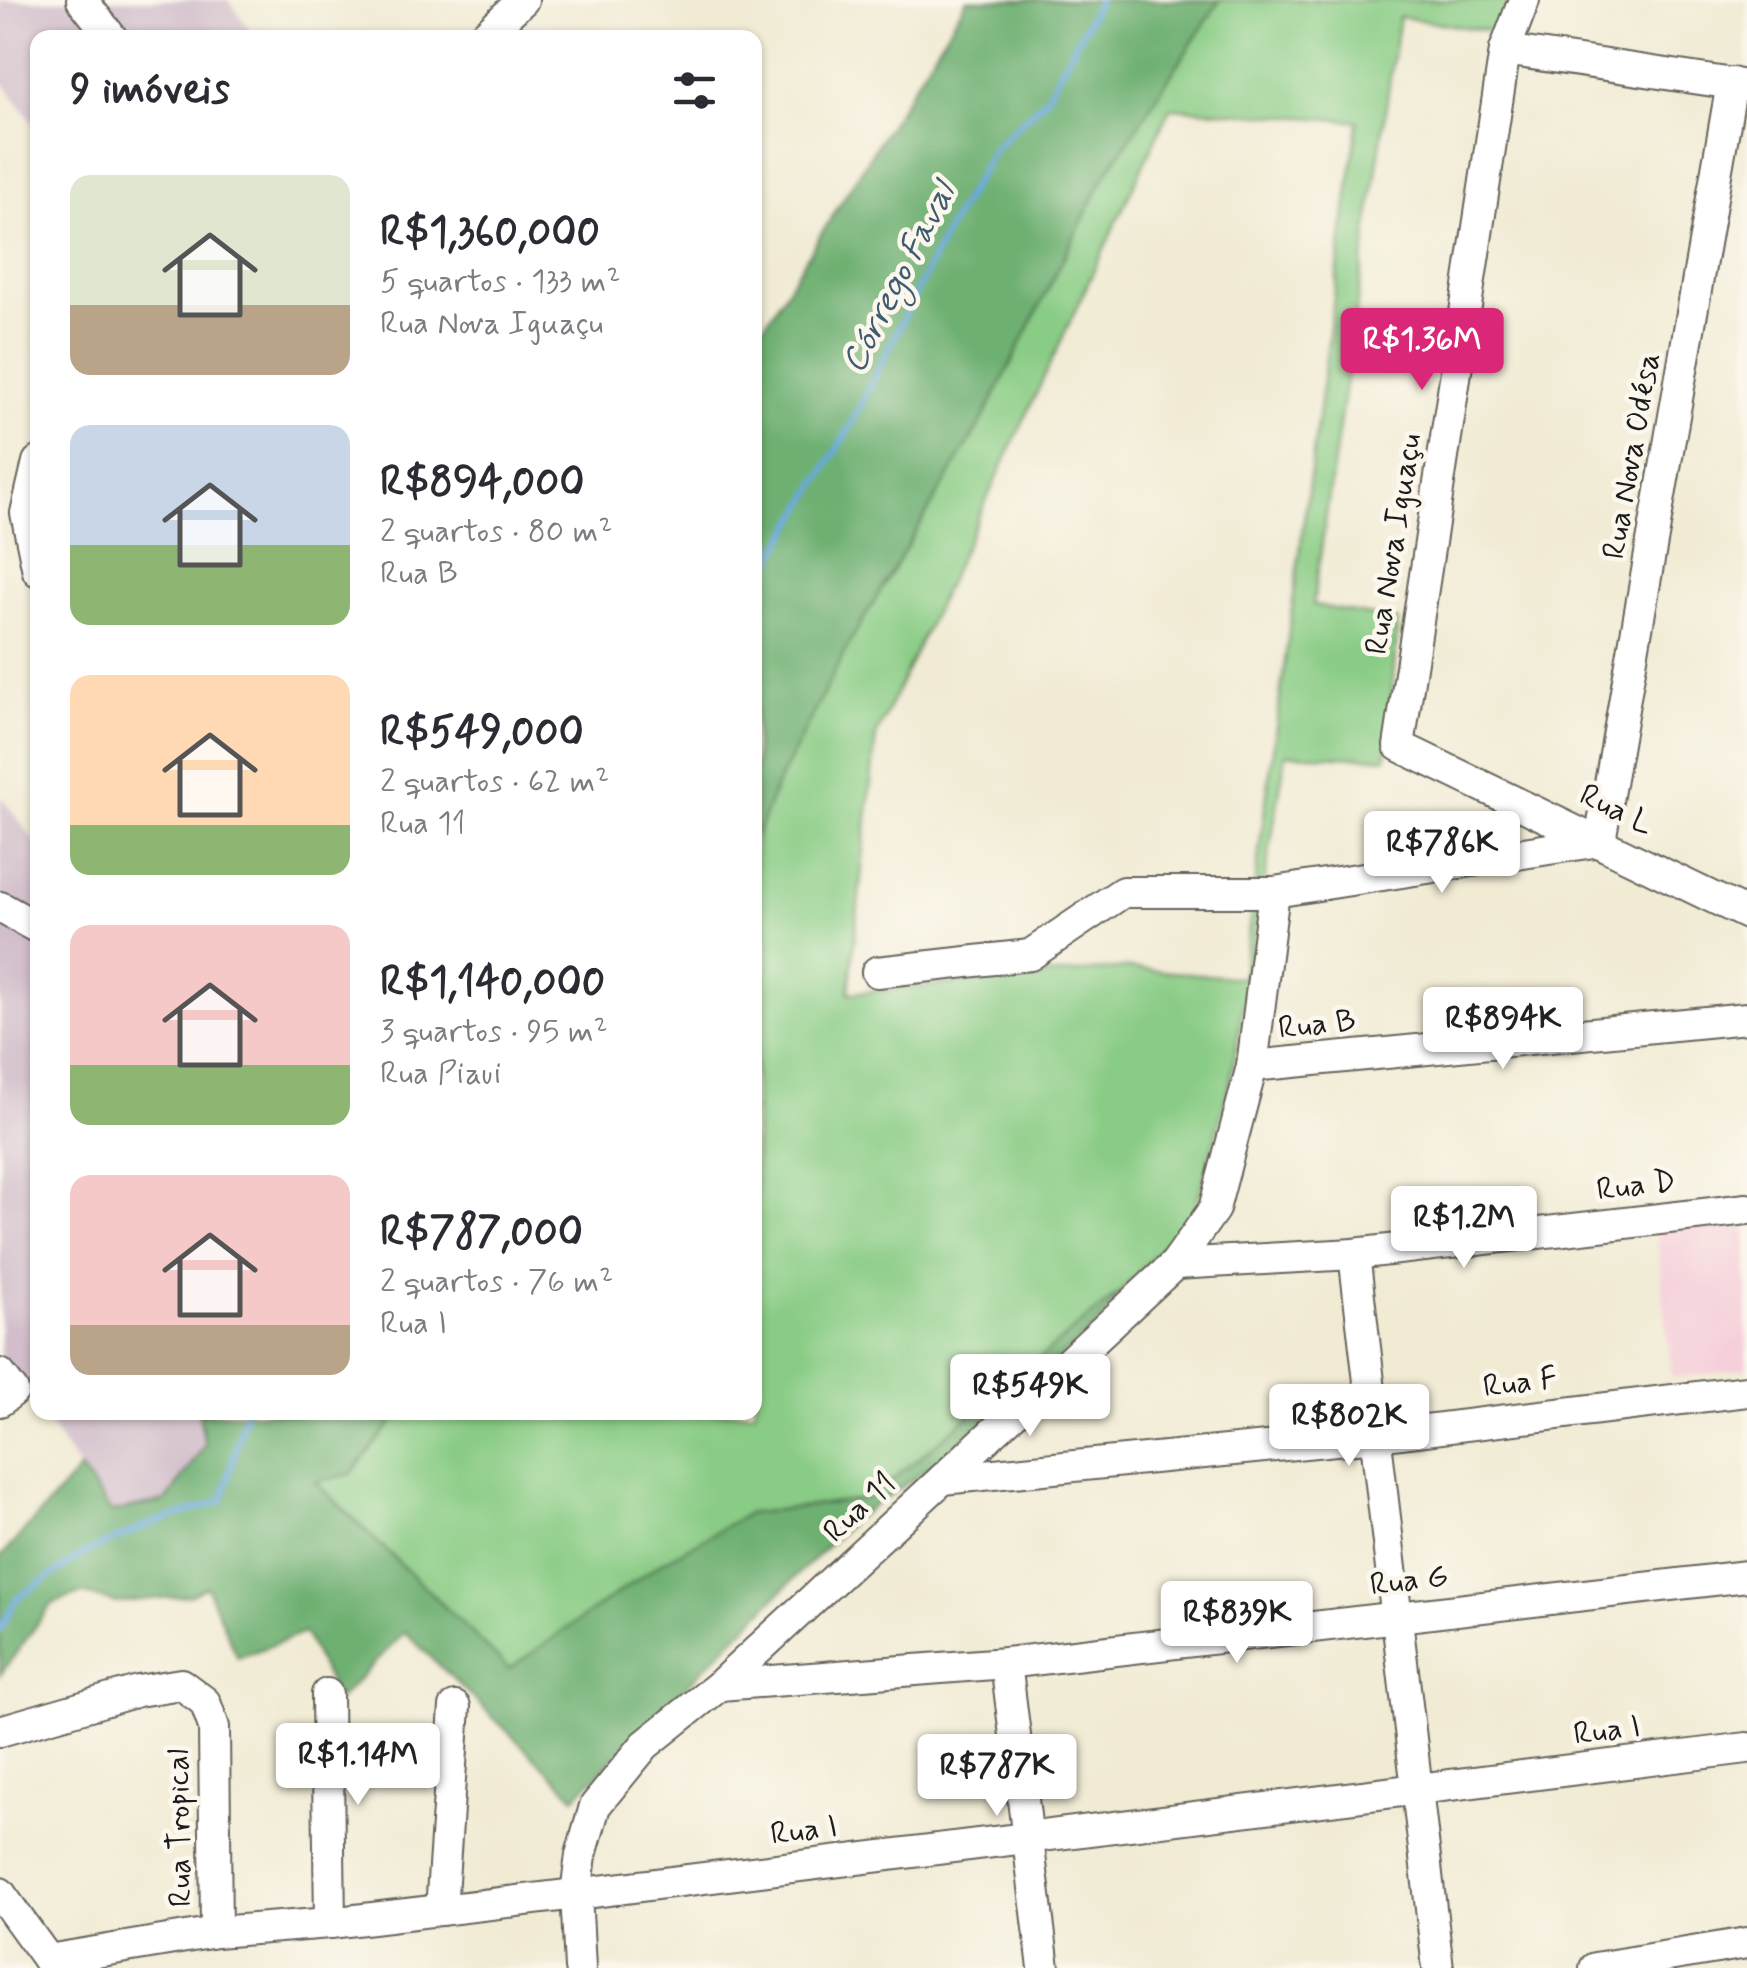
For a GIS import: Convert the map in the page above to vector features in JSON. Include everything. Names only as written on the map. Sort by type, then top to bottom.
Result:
[{"type":"street","points":[[82,0],[106,30]]},
{"type":"street","points":[[491,30],[523,0]]},
{"type":"street","name":"Rua Nova Iguaçu","points":[[1399,746],[1504,50],[1524,0]]},
{"type":"street","points":[[1504,50],[1740,84]]},
{"type":"street","name":"Rua Nova Odésa","points":[[1600,840],[1740,84]]},
{"type":"street","points":[[30,496],[26,513],[30,532]]},
{"type":"street","name":"Rua L","points":[[1399,746],[1747,914]]},
{"type":"street","points":[[877,972],[1030,955],[1123,892],[1274,892],[1600,840]]},
{"type":"street","name":"Rua 11","points":[[580,1968],[576,1894],[581,1855],[595,1806],[645,1744],[720,1685],[1175,1264],[1214,1209],[1252,1066],[1274,892]]},
{"type":"street","points":[[0,907],[30,924]]},
{"type":"street","name":"Rua B","points":[[1252,1066],[1747,1018]]},
{"type":"street","name":"Rua D","points":[[1175,1264],[1354,1254],[1747,1209]]},
{"type":"street","points":[[1354,1254],[1438,1968]]},
{"type":"street","points":[[0,1374],[13,1391],[0,1401]]},
{"type":"street","name":"Rua F","points":[[943,1478],[1376,1436],[1747,1391]]},
{"type":"street","name":"Rua G","points":[[720,1685],[1006,1663],[1747,1576]]},
{"type":"street","points":[[1006,1663],[1044,1968]]},
{"type":"street","name":"Rua Tropical","points":[[0,1731],[138,1691],[181,1684],[204,1702],[214,1727],[216,1932]]},
{"type":"street","points":[[327,1694],[330,1923]]},
{"type":"street","points":[[441,1910],[455,1708]]},
{"type":"street","name":"Rua I","points":[[51,1964],[216,1932],[330,1923],[576,1894],[1747,1748]]},
{"type":"street","points":[[0,1894],[51,1964]]},
{"type":"street","points":[[1595,1968],[1747,1942]]},
{"type":"shaded area","points":[[0,0],[228,0],[250,30],[30,30],[30,119],[0,79]]},
{"type":"shaded area","points":[[0,796],[30,835],[30,1398],[0,1358]]},
{"type":"shaded area","points":[[1747,1217],[1747,1369],[1672,1378],[1656,1229]]},
{"type":"shaded area","points":[[46,1420],[200,1420],[205,1444],[165,1501],[110,1512]]},
{"type":"green space","points":[[967,0],[1220,0],[1103,179],[982,421],[851,640],[776,786],[762,822],[762,325]]},
{"type":"green space","points":[[1220,0],[1510,0],[1497,32],[1399,17],[1313,605],[1398,621],[1386,758],[1286,754],[1230,1083],[1195,1210],[1120,1292],[870,1498],[747,1514],[661,1563],[509,1669],[315,1481],[351,1473],[394,1420],[762,1420],[762,822],[776,786],[851,640],[982,421],[1103,179]],"holes":[[[1170,108],[1358,121],[1242,978],[1126,968],[849,993],[876,736]]]},
{"type":"green space","points":[[1120,1292],[1101,1321],[954,1452],[853,1520],[575,1797],[405,1632],[338,1700],[304,1633],[238,1658],[206,1586],[190,1595],[116,1603],[82,1593],[52,1604],[0,1675],[0,1558],[80,1469],[111,1512],[166,1501],[205,1445],[200,1420],[394,1420],[351,1474],[315,1482],[509,1669],[661,1563],[747,1514],[870,1498]]},
{"type":"waterway","name":"Córrego Faval","points":[[762,577],[849,429],[949,226],[995,147],[1045,99],[1099,0]]},
{"type":"waterway","name":"Córrego Faval","points":[[0,1630],[16,1599],[87,1552],[148,1525],[222,1501],[243,1420]]}]
